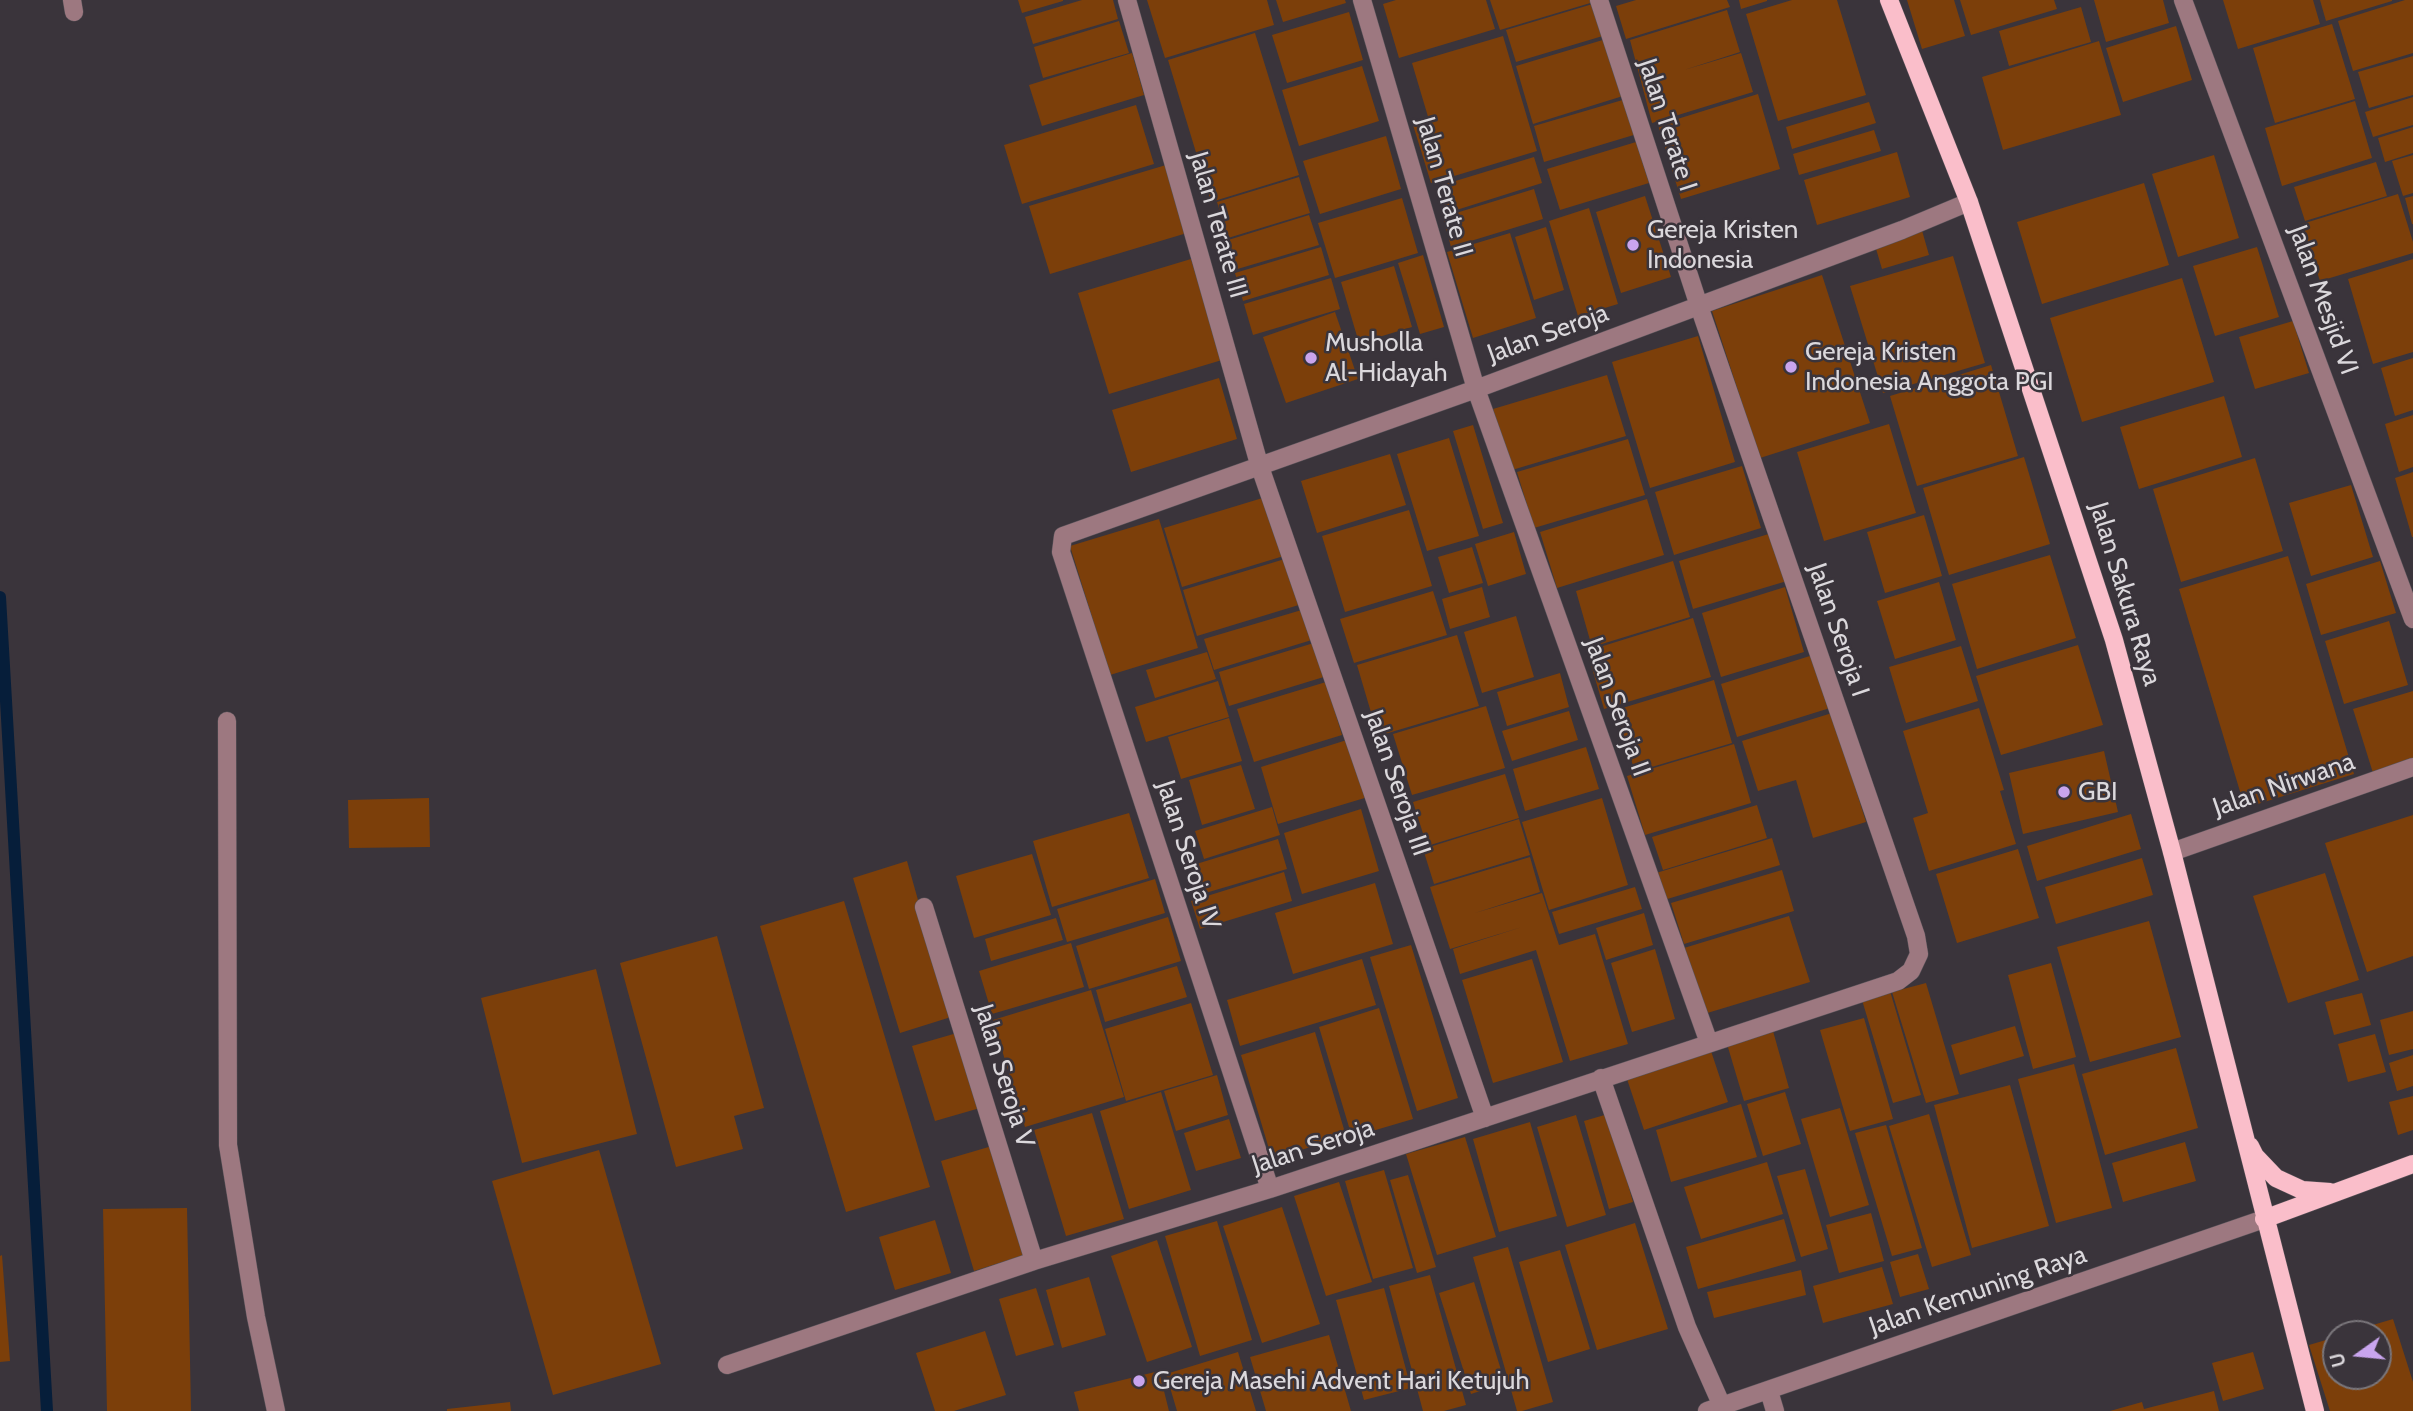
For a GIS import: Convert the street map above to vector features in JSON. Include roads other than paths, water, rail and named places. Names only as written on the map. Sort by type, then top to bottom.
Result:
[{"type":"main road","name":"Jalan Sakura Raya","points":[[1889,0],[1969,202],[2114,640],[2172,852],[2315,1411]]},
{"type":"main road","points":[[2243,1129],[2255,1156],[2276,1178],[2293,1186],[2302,1190],[2331,1192],[2360,1184]]},
{"type":"main road","points":[[2264,1219],[2413,1164]]},
{"type":"street","name":"Jalan Terate III","points":[[1126,0],[1259,464]]},
{"type":"street","name":"Jalan Terate II","points":[[1362,0],[1476,389]]},
{"type":"street","name":"Jalan Terate I","points":[[1599,0],[1699,306]]},
{"type":"street","name":"Jalan Mesjid VI","points":[[2183,0],[2413,619]]},
{"type":"street","name":"Jalan Seroja","points":[[1063,536],[1259,464],[1476,389],[1902,230],[1969,202]]},
{"type":"street","name":"Jalan Seroja I","points":[[1699,306],[1916,936],[1919,954],[1911,971]]},
{"type":"street","name":"Jalan Seroja II","points":[[1476,389],[1709,1043]]},
{"type":"street","name":"Jalan Seroja III","points":[[1259,464],[1485,1118]]},
{"type":"street","name":"Jalan Seroja IV","points":[[1063,536],[1061,552],[1270,1189]]},
{"type":"street","points":[[227,720],[228,1145],[256,1317],[276,1411]]},
{"type":"street","name":"Jalan Nirwana","points":[[2172,852],[2413,768]]},
{"type":"street","name":"Jalan Seroja V","points":[[924,906],[1034,1261]]},
{"type":"street","name":"Jalan Seroja","points":[[727,1365],[1034,1261],[1270,1189],[1898,981],[1911,971]]},
{"type":"street","points":[[1601,1078],[1714,1409]]},
{"type":"street","name":"Jalan Kemuning Raya","points":[[1714,1409],[2264,1219]]},
{"type":"street","points":[[1769,1391],[1775,1411]]},
{"type":"waterway","points":[[0,597],[47,1411]]},
{"type":"place","name":"Gereja Kristen Indonesia","points":[[1633,245]]},
{"type":"place","name":"Musholla Al-Hidayah","points":[[1311,358]]},
{"type":"place","name":"Gereja Kristen Indonesia Anggota PGI","points":[[1791,367]]},
{"type":"place","name":"GBI","points":[[2064,792]]},
{"type":"place","name":"Gereja Masehi Advent Hari Ketujuh","points":[[1139,1381]]}]
